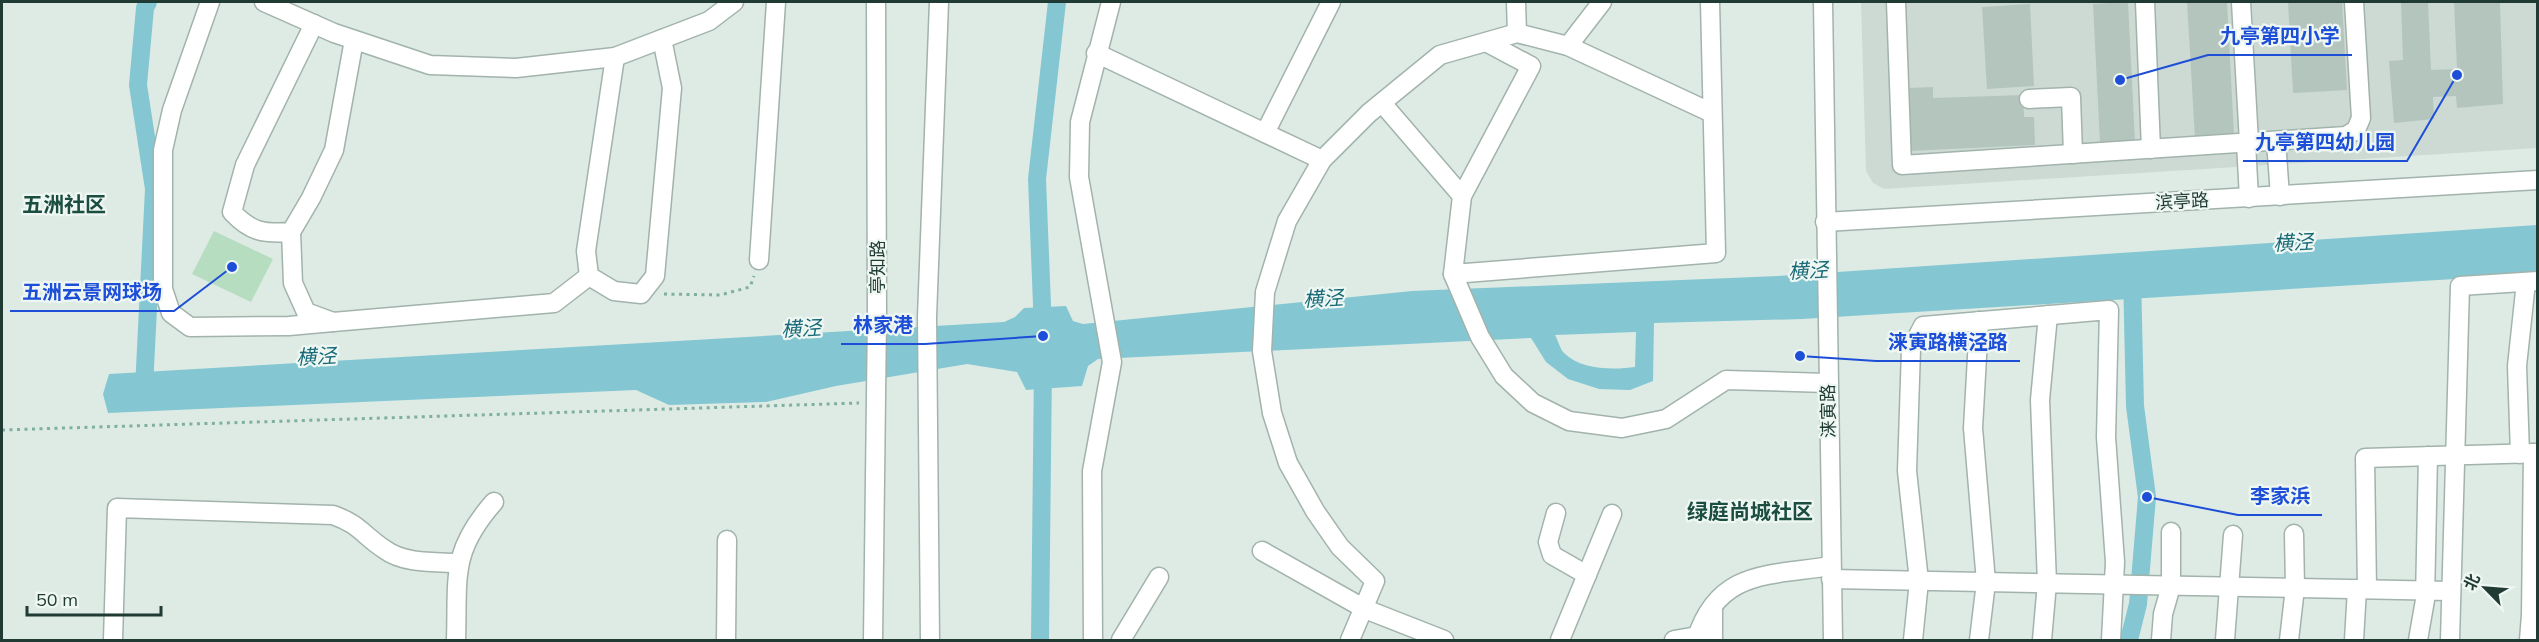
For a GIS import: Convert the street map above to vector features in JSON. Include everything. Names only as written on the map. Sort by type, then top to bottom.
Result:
[{"type":"street","points":[[210,2],[172,110],[163,150],[163,288],[171,313],[190,327],[288,326],[554,303],[589,276]]},
{"type":"street","points":[[264,2],[354,40],[430,65],[516,68],[615,57],[709,21],[734,2]]},
{"type":"street","points":[[759,260],[776,2]]},
{"type":"street","name":"亭知路","points":[[873,640],[877,316],[876,2]]},
{"type":"street","points":[[930,640],[927,317],[939,2]]},
{"type":"street","points":[[1093,640],[1092,471],[1112,362],[1079,177],[1080,122],[1111,2]]},
{"type":"street","points":[[1516,2],[1517,33]]},
{"type":"street","points":[[1568,46],[1602,2]]},
{"type":"street","points":[[1454,274],[1716,254],[1710,2]]},
{"type":"street","name":"涞寅路","points":[[1822,2],[1833,640]]},
{"type":"street","points":[[1896,2],[1902,165],[2346,136],[2356,130],[2361,118],[2354,2]]},
{"type":"street","points":[[2145,2],[2151,149]]},
{"type":"street","points":[[2241,2],[2249,198]]},
{"type":"street","points":[[1265,133],[1329,4]]},
{"type":"street","points":[[291,232],[270,233],[247,227],[231,212],[244,165],[314,24]]},
{"type":"street","points":[[1350,640],[1375,581],[1340,547],[1315,511],[1288,463],[1272,413],[1262,351],[1264,292],[1287,221],[1322,160],[1382,103],[1440,55],[1517,33],[1568,46],[1713,113]]},
{"type":"street","points":[[589,276],[614,291],[641,294],[655,276],[672,88],[662,39]]},
{"type":"street","points":[[333,322],[306,312],[293,283],[291,232],[311,198],[334,150],[354,40]]},
{"type":"street","points":[[1486,42],[1531,66],[1462,196],[1454,274],[1480,338],[1504,376],[1533,403],[1569,421],[1622,428],[1666,419],[1726,380],[1827,383]]},
{"type":"street","points":[[1096,53],[1322,160]]},
{"type":"street","points":[[589,276],[586,251],[615,57]]},
{"type":"street","points":[[2029,99],[2071,98],[2073,154]]},
{"type":"street","points":[[1382,103],[1462,196]]},
{"type":"street","points":[[2276,141],[2280,196]]},
{"type":"street","name":"滨亭路","points":[[1826,222],[2536,180]]},
{"type":"street","points":[[2450,640],[2460,286],[2532,282],[2517,366],[2530,453],[2532,615],[2529,640]]},
{"type":"street","points":[[1913,640],[1918,581],[1907,471],[1911,349],[1923,326],[2109,310],[2106,437],[2115,562],[2111,640]]},
{"type":"street","points":[[2042,640],[2047,583],[2040,400],[2048,315]]},
{"type":"street","points":[[1979,321],[1973,428],[1986,582],[1979,640]]},
{"type":"street","points":[[2354,640],[2362,589],[2365,458],[2530,453]]},
{"type":"street","points":[[2418,640],[2425,590],[2428,456]]},
{"type":"street","points":[[456,640],[458,563],[464,544],[475,524],[494,502]]},
{"type":"street","points":[[113,640],[117,508],[333,515],[353,522],[384,550],[402,558],[458,563]]},
{"type":"street","points":[[1556,513],[1548,542],[1552,555],[1587,575]]},
{"type":"street","points":[[1560,640],[1612,514]]},
{"type":"street","points":[[2161,640],[2163,614],[2171,586],[2171,532]]},
{"type":"street","points":[[2289,640],[2295,588],[2294,534]]},
{"type":"street","points":[[2224,640],[2233,535]]},
{"type":"street","points":[[726,640],[728,540]]},
{"type":"street","points":[[1262,551],[1365,609],[1444,640]]},
{"type":"street","points":[[1674,640],[1702,639],[1714,602],[1730,587],[1749,579],[1831,573],[1918,581],[2450,591]]},
{"type":"street","points":[[1121,640],[1159,577]]},
{"type":"path","points":[[641,294],[720,295],[750,287],[759,260]]},
{"type":"path","points":[[2,430],[876,402]]},
{"type":"shaded area","points":[[1861,2],[2537,2],[2537,148],[1884,189],[1873,183],[1866,171]]},
{"type":"green space","points":[[214,231],[273,259],[251,302],[192,274]]},
{"type":"water","name":"横泾","points":[[2537,225],[2537,274],[1802,319],[1654,323],[1653,381],[1630,390],[1599,389],[1568,379],[1546,362],[1531,338],[1098,359],[1088,366],[1082,386],[1026,390],[1017,372],[967,364],[836,386],[766,402],[669,405],[636,390],[108,413],[103,394],[109,374],[1004,322],[1015,317],[1024,308],[1066,306],[1073,321],[1083,324],[1412,291],[1778,276]],"holes":[[[1636,332],[1635,367],[1607,368],[1579,363],[1564,353],[1555,335]]]},
{"type":"building","points":[[2128,2],[2135,141],[2100,143],[2093,4]]},
{"type":"building","points":[[2187,2],[2227,2],[2234,135],[2195,138]]},
{"type":"building","points":[[2288,2],[2342,2],[2347,90],[2293,93]]},
{"type":"building","points":[[2401,2],[2428,2],[2431,70],[2457,69],[2454,2],[2500,2],[2503,104],[2457,108],[2456,96],[2433,97],[2434,119],[2394,123],[2389,61],[2403,60]]},
{"type":"building","points":[[2030,4],[2034,86],[1987,89],[1982,7]]},
{"type":"building","points":[[1933,87],[1933,98],[2023,95],[2024,117],[2034,117],[2035,145],[1909,151],[1907,88]]},
{"type":"waterway","points":[[144,388],[154,189],[138,85],[145,8],[148,2]]},
{"type":"waterway","points":[[1043,330],[1037,179],[1057,2]]},
{"type":"waterway","points":[[2129,640],[2138,604],[2147,497],[2135,406],[2132,276]]},
{"type":"waterway","points":[[1040,640],[1043,366]]},
{"type":"place","name":"九亭第四幼儿园","points":[[2457,75]]},
{"type":"place","name":"九亭第四小学","points":[[2120,80]]},
{"type":"place","name":"五洲云景网球场","points":[[232,267]]},
{"type":"place","name":"林家港","points":[[1043,336]]},
{"type":"place","name":"涞寅路横泾路","points":[[1800,356]]},
{"type":"place","name":"李家浜","points":[[2147,497]]},
{"type":"district","name":"五洲社区","points":[[64,204]]},
{"type":"district","name":"绿庭尚城社区","points":[[1750,511]]}]
